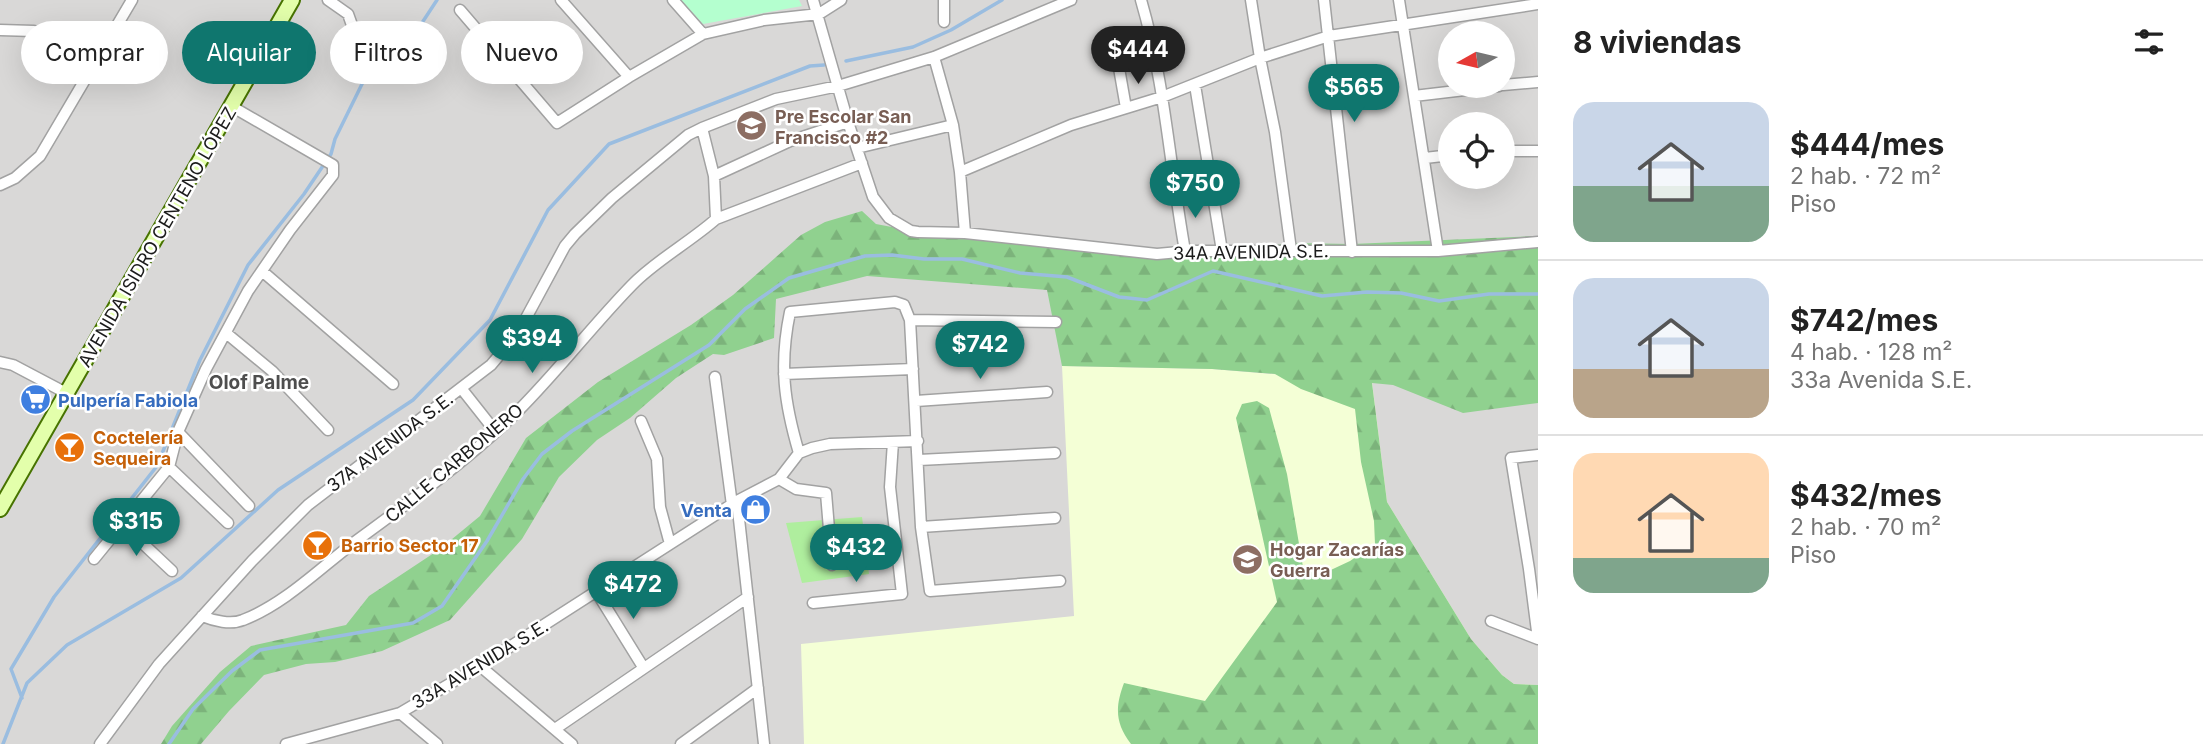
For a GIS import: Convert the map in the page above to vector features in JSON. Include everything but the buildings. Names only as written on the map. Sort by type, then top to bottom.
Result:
[{"type":"street","points":[[119,21],[132,0]]},
{"type":"street","name":"AVENIDA ISIDRO CENTENO LÓPEZ","points":[[0,509],[292,0]]},
{"type":"street","points":[[328,0],[348,14],[352,21]]},
{"type":"street","points":[[561,0],[629,77]]},
{"type":"street","points":[[673,0],[703,34]]},
{"type":"street","name":"34A AVENIDA S.E.","points":[[813,0],[873,197],[889,218],[911,231],[965,233],[1157,254],[1185,251],[1438,251],[1538,242]]},
{"type":"street","points":[[460,10],[557,123],[703,34],[764,20],[819,14],[841,0]]},
{"type":"street","points":[[944,0],[944,22]]},
{"type":"street","name":"37A AVENIDA S.E.","points":[[100,744],[159,664],[252,561],[308,505],[491,365],[518,333],[565,246],[575,234],[688,135],[776,99],[838,86],[934,57],[1070,0]]},
{"type":"street","points":[[1141,0],[1150,29],[1162,97],[1185,251]]},
{"type":"street","points":[[1251,0],[1275,132],[1291,250]]},
{"type":"street","points":[[1324,0],[1352,252]]},
{"type":"street","points":[[1399,0],[1438,251]]},
{"type":"street","points":[[960,172],[1071,125],[1162,97],[1260,58],[1329,36],[1538,3]]},
{"type":"street","points":[[0,30],[21,31]]},
{"type":"street","points":[[934,57],[953,125],[965,233]]},
{"type":"street","points":[[1119,68],[1126,108]]},
{"type":"street","points":[[1516,84],[1538,82]]},
{"type":"street","points":[[0,185],[15,178],[40,156],[81,84]]},
{"type":"street","points":[[1195,85],[1222,251]]},
{"type":"street","points":[[1414,96],[1438,93]]},
{"type":"street","points":[[94,559],[169,467],[178,432],[206,369],[226,333],[262,271],[333,175],[333,165],[231,106]]},
{"type":"street","points":[[714,176],[790,141],[848,122]]},
{"type":"street","points":[[858,148],[953,125]]},
{"type":"street","points":[[702,128],[714,176],[716,219]]},
{"type":"street","points":[[1515,151],[1538,151]]},
{"type":"street","points":[[1425,158],[1438,156]]},
{"type":"street","name":"CALLE CARBONERO","points":[[202,616],[214,621],[241,622],[282,598],[417,498],[495,431],[560,368],[578,342],[635,282],[716,219],[862,163]]},
{"type":"street","points":[[262,271],[393,384]]},
{"type":"street","points":[[918,441],[830,444],[799,453],[787,411],[784,374],[783,344],[790,312],[895,302],[904,305],[910,320],[916,401],[919,460],[921,527],[930,591],[1060,582]]},
{"type":"street","points":[[910,320],[1056,322]]},
{"type":"street","points":[[226,333],[272,371],[328,430]]},
{"type":"street","points":[[0,362],[13,365],[68,394]]},
{"type":"street","points":[[784,374],[913,369]]},
{"type":"street","points":[[715,377],[748,597],[764,744]]},
{"type":"street","points":[[461,388],[495,431]]},
{"type":"street","points":[[916,401],[1046,391]]},
{"type":"street","points":[[641,421],[657,459],[660,508],[670,544]]},
{"type":"street","points":[[178,432],[249,506]]},
{"type":"street","points":[[813,603],[902,594],[890,487],[893,442]]},
{"type":"street","name":"33A AVENIDA S.E.","points":[[286,744],[400,713],[480,666],[734,503],[779,479],[799,453]]},
{"type":"street","points":[[919,460],[1055,453]]},
{"type":"street","points":[[1492,621],[1538,639],[1534,568],[1511,458],[1538,454]]},
{"type":"street","points":[[169,467],[228,523]]},
{"type":"street","points":[[779,479],[796,489],[826,493],[832,565]]},
{"type":"street","points":[[921,527],[1055,517]]},
{"type":"street","points":[[121,523],[172,571]]},
{"type":"street","points":[[596,592],[643,667]]},
{"type":"street","points":[[555,729],[748,597]]},
{"type":"street","points":[[480,666],[572,744]]},
{"type":"street","points":[[681,744],[758,688]]},
{"type":"street","points":[[400,713],[437,744]]},
{"type":"shaded area","points":[[0,0],[1538,0],[1538,744],[0,744]]},
{"type":"shaded area","name":"Hogar Zacarías Guerra","points":[[1062,366],[1212,369],[1372,382],[1387,502],[1471,639],[1502,675],[1514,684],[1538,685],[1538,744],[804,744],[801,644],[1074,616]]},
{"type":"green space","points":[[681,0],[799,0],[802,6],[703,24]]},
{"type":"green space","points":[[862,211],[876,224],[918,232],[1157,254],[1222,251],[1291,243],[1352,244],[1538,236],[1538,403],[1463,413],[1393,385],[1372,383],[1387,502],[1471,639],[1502,675],[1514,684],[1538,685],[1538,744],[1131,744],[1118,715],[1124,683],[1205,701],[1277,602],[1236,418],[1242,404],[1257,401],[1269,408],[1287,474],[1303,567],[1318,576],[1350,561],[1375,544],[1374,521],[1361,462],[1355,409],[1301,389],[1275,374],[1212,369],[1062,366],[1047,290],[867,276],[776,299],[774,338],[724,355],[713,354],[676,378],[630,418],[597,440],[559,477],[522,539],[450,620],[382,651],[335,662],[306,664],[264,675],[201,744],[161,744],[172,726],[220,672],[251,646],[346,625],[369,596],[440,549],[480,516],[526,438],[598,382],[691,325],[733,295],[801,235],[825,222]]},
{"type":"green space","points":[[862,517],[869,574],[802,583],[786,523]]},
{"type":"waterway","points":[[22,698],[11,669],[54,597],[157,466],[200,360],[248,265],[304,194],[331,154],[335,139],[363,82],[414,35],[437,0]]},
{"type":"waterway","points":[[846,61],[913,47],[951,30],[1002,0]]},
{"type":"waterway","points":[[3,744],[27,683],[67,645],[181,578],[278,490],[413,400],[490,320],[548,210],[609,144],[810,66],[824,65]]},
{"type":"waterway","points":[[169,744],[193,709],[232,671],[260,650],[413,623],[442,606],[487,541],[523,479],[542,454],[572,431],[709,345],[745,309],[789,278],[865,256],[892,255],[924,259],[962,259],[1020,273],[1067,277],[1119,297],[1147,300],[1213,271],[1322,296],[1367,292],[1401,293],[1439,301],[1489,294],[1538,294]]},
{"type":"place","name":"Pre Escolar San Francisco #2","points":[[752,126]]},
{"type":"place","name":"Pulpería Fabiola","points":[[35,400]]},
{"type":"place","name":"Coctelería Sequeira","points":[[70,447]]},
{"type":"place","name":"Venta","points":[[755,510]]},
{"type":"place","name":"Barrio Sector 17","points":[[318,545]]},
{"type":"place","name":"Hogar Zacarías Guerra","points":[[1247,559]]},
{"type":"district","name":"Olof Palme","points":[[259,382]]}]
